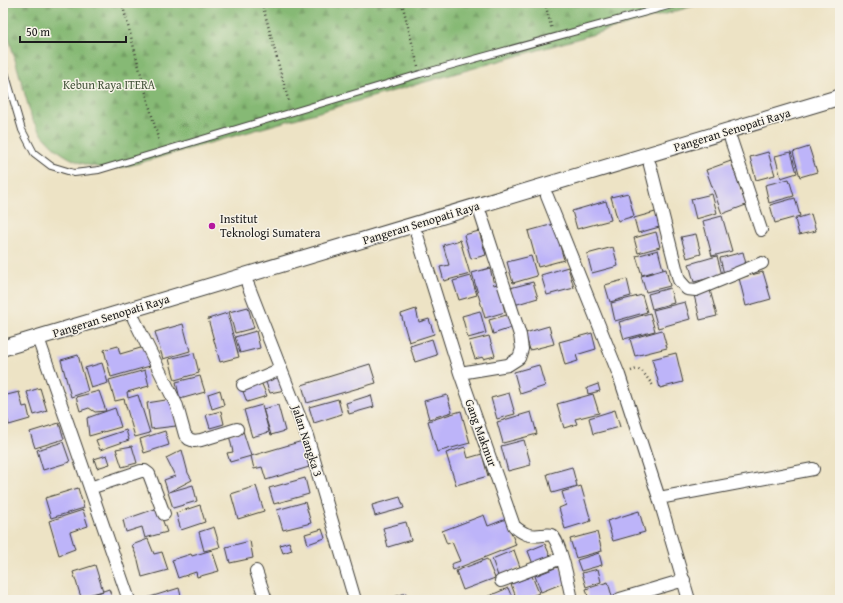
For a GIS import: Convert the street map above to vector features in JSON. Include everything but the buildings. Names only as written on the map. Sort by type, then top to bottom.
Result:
[{"type":"street","name":"Pangeran Senopati Raya","points":[[3,358],[40,342],[84,328],[840,97]]},
{"type":"street","name":"Pangeran Senopati Raya","points":[[84,328],[134,319],[840,108]]},
{"type":"street","points":[[731,140],[761,230]]},
{"type":"street","points":[[650,165],[679,280],[687,288],[696,290],[762,263]]},
{"type":"street","points":[[548,196],[619,375],[659,498],[689,600]]},
{"type":"street","points":[[460,373],[508,365],[519,358],[522,349],[520,335],[481,215]]},
{"type":"street","name":"Gang Makmur","points":[[416,234],[460,373],[514,526],[522,533],[531,536],[553,535],[562,558],[572,600]]},
{"type":"street","name":"Jalan Nangka 3","points":[[248,285],[307,436],[354,600]]},
{"type":"street","points":[[134,319],[177,406],[185,435],[194,441],[237,429]]},
{"type":"street","name":"Pangeran Senopati Raya","points":[[3,348],[40,342]]},
{"type":"street","points":[[40,342],[129,600]]},
{"type":"street","points":[[243,385],[281,369]]},
{"type":"street","points":[[659,498],[813,469]]},
{"type":"street","points":[[90,488],[145,471],[149,474],[164,514]]},
{"type":"street","points":[[501,581],[562,558]]},
{"type":"street","points":[[256,571],[266,600]]},
{"type":"street","points":[[620,599],[684,580]]},
{"type":"lane","points":[[3,65],[22,130],[34,153],[51,166],[74,173],[98,170],[161,152],[291,111],[679,3]]},
{"type":"path","points":[[122,3],[161,152]]},
{"type":"path","points":[[262,3],[291,111]]},
{"type":"path","points":[[402,3],[420,74]]},
{"type":"path","points":[[545,3],[554,38]]},
{"type":"path","points":[[619,375],[638,369],[643,372],[654,387]]},
{"type":"green space","name":"Kebun Raya ITERA","points":[[3,3],[704,3],[121,168],[106,168],[80,163],[58,150],[49,142],[32,119],[3,17]]},
{"type":"place","name":"Institut Teknologi Sumatera","points":[[212,226]]}]
